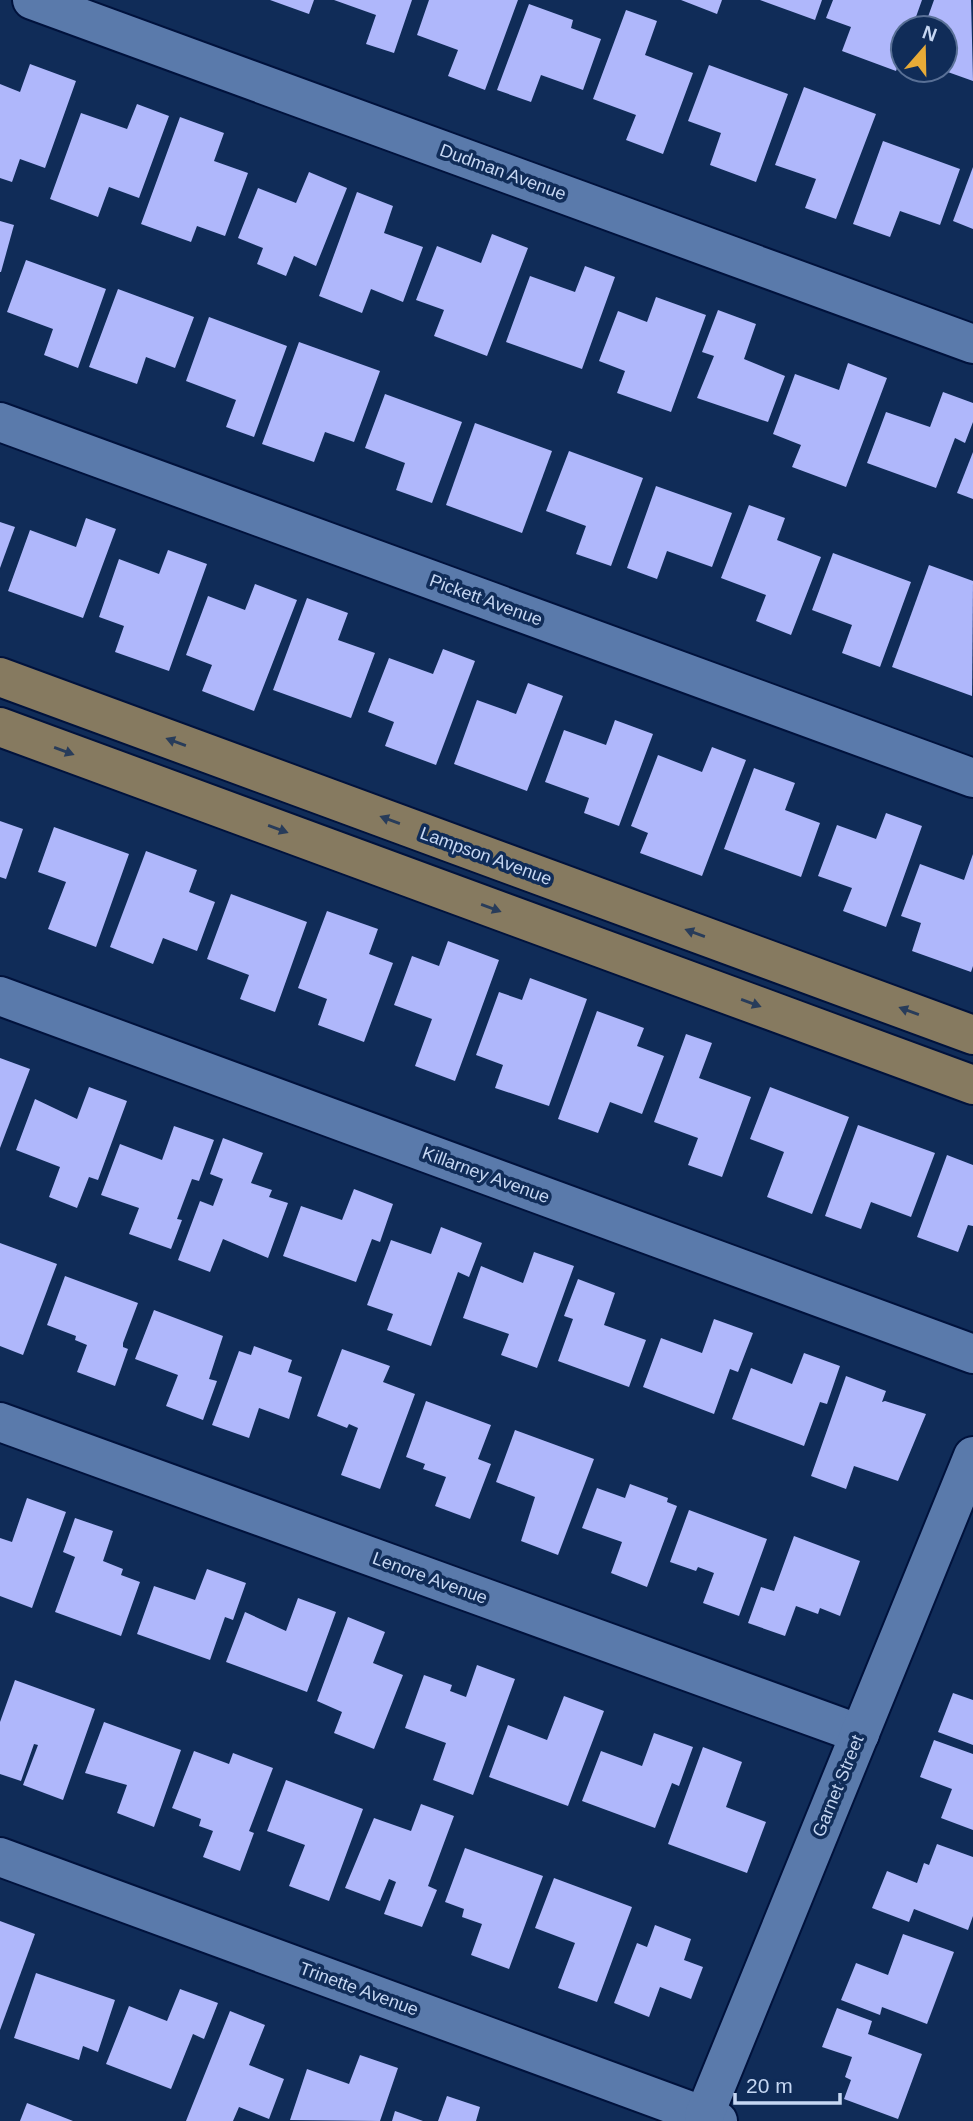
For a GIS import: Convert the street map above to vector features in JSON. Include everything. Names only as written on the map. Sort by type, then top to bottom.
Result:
[{"type":"main road","name":"Lampson Avenue","points":[[0,677],[973,1035]]},
{"type":"main road","points":[[0,727],[973,1085]]},
{"type":"street","name":"Dudman Avenue","points":[[32,0],[973,344]]},
{"type":"street","name":"Pickett Avenue","points":[[0,422],[973,778]]},
{"type":"street","name":"Killarney Avenue","points":[[0,996],[973,1354]]},
{"type":"street","name":"Lenore Avenue","points":[[0,1422],[860,1734]]},
{"type":"street","name":"Garnet Street","points":[[711,2118],[860,1734],[973,1456]]},
{"type":"street","name":"Trinette Avenue","points":[[0,1857],[711,2118]]},
{"type":"building","points":[[270,0],[314,0],[309,14]]},
{"type":"building","points":[[334,0],[412,0],[394,53],[366,44],[376,15]]},
{"type":"building","points":[[429,0],[518,0],[485,90],[448,76],[458,50],[417,35]]},
{"type":"building","points":[[681,0],[722,0],[717,14]]},
{"type":"building","points":[[760,0],[822,0],[815,20]]},
{"type":"building","points":[[833,0],[922,0],[917,14],[889,14],[889,68],[842,51],[851,27],[826,18]]},
{"type":"building","points":[[934,0],[971,0],[973,81],[959,76],[959,14],[929,14]]},
{"type":"building","points":[[529,4],[573,20],[571,28],[601,39],[583,90],[541,75],[531,102],[497,90]]},
{"type":"building","points":[[626,10],[657,21],[645,55],[693,73],[663,154],[626,140],[636,115],[593,99]]},
{"type":"building","points":[[30,64],[76,81],[45,168],[20,159],[12,182],[0,178],[0,84],[20,92]]},
{"type":"building","points":[[709,65],[788,94],[756,182],[710,165],[721,133],[688,121]]},
{"type":"building","points":[[804,87],[876,114],[836,219],[805,208],[816,179],[775,165]]},
{"type":"building","points":[[137,104],[169,116],[139,198],[109,187],[98,217],[50,199],[81,113],[127,129]]},
{"type":"building","points":[[180,117],[224,133],[214,161],[248,173],[225,236],[197,226],[191,242],[141,224]]},
{"type":"building","points":[[883,141],[960,169],[940,225],[900,211],[890,237],[853,224]]},
{"type":"building","points":[[973,167],[973,229],[953,221]]},
{"type":"building","points":[[309,172],[347,188],[316,266],[294,256],[286,276],[257,264],[263,248],[238,238],[258,188],[296,203]]},
{"type":"building","points":[[357,192],[393,206],[384,233],[423,247],[403,302],[371,289],[362,313],[319,296]]},
{"type":"building","points":[[0,221],[14,225],[1,272],[0,272]]},
{"type":"building","points":[[492,234],[528,248],[487,356],[434,336],[444,310],[416,300],[437,246],[481,263]]},
{"type":"building","points":[[26,260],[106,289],[78,368],[44,355],[53,329],[7,312]]},
{"type":"building","points":[[585,266],[615,277],[582,369],[506,342],[530,276],[575,292]]},
{"type":"building","points":[[118,289],[194,317],[175,368],[146,357],[137,384],[89,367]]},
{"type":"building","points":[[656,297],[706,315],[671,412],[617,393],[625,371],[599,361],[618,311],[647,322]]},
{"type":"building","points":[[718,310],[756,324],[744,359],[785,376],[768,422],[697,398],[714,356],[702,352]]},
{"type":"building","points":[[209,317],[287,346],[254,437],[226,427],[236,400],[186,381]]},
{"type":"building","points":[[299,342],[380,371],[354,442],[325,432],[314,462],[262,444]]},
{"type":"building","points":[[848,363],[887,378],[846,487],[792,467],[801,445],[773,434],[795,374],[839,390]]},
{"type":"building","points":[[943,392],[973,403],[973,422],[965,443],[955,438],[936,488],[867,463],[886,412],[930,427]]},
{"type":"building","points":[[385,394],[462,422],[432,503],[396,490],[405,463],[365,448]]},
{"type":"building","points":[[475,423],[552,451],[522,533],[446,505]]},
{"type":"building","points":[[569,451],[643,478],[611,566],[576,554],[586,526],[546,511]]},
{"type":"building","points":[[973,452],[973,499],[957,493]]},
{"type":"building","points":[[656,486],[732,513],[712,567],[667,551],[657,579],[627,568]]},
{"type":"building","points":[[749,505],[785,518],[777,540],[821,557],[791,635],[756,621],[766,595],[721,578]]},
{"type":"building","points":[[86,518],[116,529],[83,618],[8,591],[30,530],[76,547]]},
{"type":"building","points":[[0,522],[15,527],[0,568]]},
{"type":"building","points":[[168,550],[207,564],[169,671],[115,652],[124,626],[99,617],[119,559],[159,574]]},
{"type":"building","points":[[833,553],[911,582],[880,667],[842,653],[852,625],[812,610]]},
{"type":"building","points":[[929,565],[973,581],[972,696],[892,667]]},
{"type":"building","points":[[255,584],[297,600],[254,711],[202,691],[212,665],[186,655],[208,596],[245,610]]},
{"type":"building","points":[[307,598],[348,613],[338,640],[375,653],[351,718],[273,690]]},
{"type":"building","points":[[443,649],[475,661],[436,765],[385,746],[394,722],[368,712],[389,658],[433,674]]},
{"type":"building","points":[[528,683],[563,696],[527,791],[454,764],[477,700],[516,714]]},
{"type":"building","points":[[615,720],[653,734],[619,826],[584,813],[589,798],[545,782],[564,730],[606,745]]},
{"type":"building","points":[[712,747],[746,760],[702,876],[640,853],[648,833],[631,826],[658,755],[702,772]]},
{"type":"building","points":[[754,768],[795,783],[785,810],[820,823],[801,877],[724,849]]},
{"type":"building","points":[[886,813],[922,826],[886,927],[843,911],[852,888],[818,876],[837,825],[876,839]]},
{"type":"building","points":[[0,821],[23,829],[6,879],[0,877]]},
{"type":"building","points":[[54,827],[129,854],[96,947],[48,929],[66,882],[38,872]]},
{"type":"building","points":[[146,851],[197,870],[189,892],[215,902],[197,951],[163,938],[153,964],[110,947]]},
{"type":"building","points":[[973,854],[971,972],[912,951],[921,923],[901,916],[920,864],[964,880]]},
{"type":"building","points":[[231,894],[307,922],[275,1012],[240,999],[249,975],[207,959]]},
{"type":"building","points":[[327,911],[378,929],[369,954],[393,963],[364,1042],[318,1025],[327,999],[298,988]]},
{"type":"building","points":[[448,941],[499,960],[455,1081],[415,1066],[432,1019],[394,1005],[412,956],[439,966]]},
{"type":"building","points":[[530,978],[587,999],[549,1106],[495,1088],[503,1065],[476,1055],[499,992],[522,1000]]},
{"type":"building","points":[[597,1011],[644,1028],[637,1046],[664,1056],[642,1114],[610,1102],[598,1133],[558,1119]]},
{"type":"building","points":[[686,1034],[712,1043],[699,1078],[751,1097],[722,1177],[688,1165],[698,1138],[654,1122]]},
{"type":"building","points":[[0,1058],[30,1069],[0,1148]]},
{"type":"building","points":[[89,1087],[127,1101],[98,1180],[89,1177],[77,1208],[49,1197],[60,1167],[16,1150],[35,1099],[77,1119]]},
{"type":"building","points":[[770,1087],[849,1117],[812,1214],[767,1197],[784,1152],[750,1139]]},
{"type":"building","points":[[858,1125],[935,1153],[911,1217],[871,1202],[861,1229],[825,1216]]},
{"type":"building","points":[[174,1126],[214,1140],[199,1181],[192,1179],[177,1219],[182,1220],[171,1249],[129,1234],[139,1208],[101,1195],[120,1144],[162,1160]]},
{"type":"building","points":[[223,1138],[263,1153],[251,1183],[272,1190],[269,1197],[288,1203],[268,1258],[223,1239],[210,1272],[178,1260],[200,1201],[213,1206],[223,1179],[210,1174]]},
{"type":"building","points":[[947,1155],[973,1165],[973,1226],[968,1225],[958,1252],[917,1237]]},
{"type":"building","points":[[354,1189],[393,1204],[380,1242],[372,1239],[356,1282],[283,1256],[301,1206],[342,1220]]},
{"type":"building","points":[[441,1227],[482,1243],[469,1277],[458,1272],[431,1346],[387,1330],[393,1314],[367,1305],[391,1240],[431,1254]]},
{"type":"building","points":[[0,1243],[57,1264],[23,1355],[0,1346]]},
{"type":"building","points":[[534,1252],[574,1266],[537,1368],[501,1355],[509,1334],[463,1318],[481,1266],[523,1283]]},
{"type":"building","points":[[65,1276],[138,1303],[123,1343],[123,1347],[128,1349],[115,1386],[77,1372],[87,1345],[75,1340],[76,1336],[47,1325]]},
{"type":"building","points":[[578,1279],[615,1293],[604,1325],[646,1340],[629,1387],[558,1361],[573,1319],[564,1316]]},
{"type":"building","points":[[154,1310],[223,1336],[209,1379],[217,1381],[203,1420],[166,1406],[178,1375],[135,1359]]},
{"type":"building","points":[[714,1319],[753,1333],[738,1372],[730,1369],[714,1414],[643,1387],[661,1338],[702,1353]]},
{"type":"building","points":[[254,1346],[292,1360],[288,1372],[302,1377],[289,1419],[259,1408],[249,1438],[212,1425],[239,1351],[251,1355]]},
{"type":"building","points":[[342,1349],[390,1366],[383,1382],[415,1394],[380,1489],[341,1475],[358,1428],[349,1424],[347,1428],[317,1416]]},
{"type":"building","points":[[804,1353],[840,1366],[827,1404],[820,1402],[804,1446],[732,1419],[751,1368],[792,1384]]},
{"type":"building","points":[[846,1376],[886,1391],[882,1402],[926,1414],[898,1481],[854,1466],[846,1489],[811,1476]]},
{"type":"building","points":[[426,1401],[491,1425],[478,1459],[491,1464],[470,1519],[435,1506],[446,1477],[423,1469],[425,1464],[406,1457]]},
{"type":"building","points":[[515,1430],[594,1459],[558,1555],[521,1541],[535,1497],[496,1482]]},
{"type":"building","points":[[630,1484],[668,1498],[667,1502],[677,1506],[647,1587],[611,1573],[622,1542],[582,1528],[597,1488],[625,1498]]},
{"type":"building","points":[[27,1498],[66,1512],[32,1608],[0,1596],[0,1538],[12,1542]]},
{"type":"building","points":[[689,1510],[767,1539],[739,1616],[703,1603],[714,1573],[698,1567],[696,1571],[670,1562]]},
{"type":"building","points":[[75,1518],[113,1531],[103,1561],[123,1569],[121,1575],[140,1582],[121,1636],[55,1612],[75,1557],[63,1552]]},
{"type":"building","points":[[794,1536],[860,1561],[840,1616],[820,1608],[818,1614],[796,1606],[785,1636],[748,1623],[761,1587],[774,1591]]},
{"type":"building","points":[[207,1569],[246,1583],[233,1620],[225,1617],[210,1660],[137,1634],[154,1586],[195,1600]]},
{"type":"building","points":[[298,1598],[336,1612],[307,1692],[226,1662],[245,1612],[286,1631]]},
{"type":"building","points":[[348,1617],[385,1632],[373,1663],[403,1675],[374,1749],[334,1733],[342,1712],[317,1701]]},
{"type":"building","points":[[477,1665],[515,1679],[473,1795],[433,1780],[446,1743],[405,1728],[424,1675],[452,1685],[450,1691],[466,1697]]},
{"type":"building","points":[[15,1680],[95,1709],[63,1800],[23,1785],[38,1745],[34,1744],[21,1781],[0,1774],[0,1722]]},
{"type":"building","points":[[953,1693],[973,1700],[973,1745],[938,1732]]},
{"type":"building","points":[[564,1696],[604,1711],[568,1806],[489,1777],[508,1725],[547,1740]]},
{"type":"building","points":[[104,1722],[181,1750],[154,1827],[117,1813],[127,1785],[85,1773]]},
{"type":"building","points":[[654,1733],[693,1747],[679,1786],[672,1783],[655,1828],[582,1801],[601,1751],[642,1766]]},
{"type":"building","points":[[934,1740],[973,1754],[973,1830],[941,1818],[952,1789],[920,1777]]},
{"type":"building","points":[[703,1747],[742,1762],[726,1807],[766,1822],[747,1873],[668,1844]]},
{"type":"building","points":[[194,1751],[229,1764],[233,1753],[273,1768],[249,1831],[254,1833],[240,1871],[203,1857],[213,1831],[199,1826],[201,1819],[172,1808]]},
{"type":"building","points":[[286,1780],[363,1809],[329,1901],[289,1886],[305,1845],[267,1831]]},
{"type":"building","points":[[421,1804],[454,1816],[428,1886],[437,1890],[422,1927],[384,1914],[396,1882],[389,1879],[380,1901],[345,1888],[374,1818],[411,1831]]},
{"type":"building","points":[[937,1844],[973,1857],[973,1916],[968,1930],[914,1909],[909,1922],[872,1908],[887,1871],[917,1883],[924,1863],[929,1865]]},
{"type":"building","points":[[465,1848],[543,1876],[509,1969],[471,1955],[482,1924],[462,1917],[464,1909],[445,1902]]},
{"type":"building","points":[[554,1878],[632,1907],[597,2002],[558,1988],[575,1943],[535,1928]]},
{"type":"building","points":[[0,1921],[35,1934],[0,2030]]},
{"type":"building","points":[[655,1925],[691,1939],[684,1960],[703,1967],[691,1999],[660,1987],[649,2017],[614,2003],[637,1943],[647,1947]]},
{"type":"building","points":[[903,1934],[954,1952],[927,2024],[882,2007],[880,2015],[841,2000],[856,1963],[888,1975]]},
{"type":"building","points":[[36,1973],[115,2000],[98,2052],[83,2046],[79,2060],[14,2038]]},
{"type":"building","points":[[180,1989],[218,2003],[204,2039],[193,2034],[171,2089],[106,2064],[129,2006],[167,2021]]},
{"type":"building","points":[[837,2008],[872,2021],[868,2034],[922,2054],[898,2119],[844,2099],[851,2080],[845,2077],[852,2057],[822,2047]]},
{"type":"building","points":[[230,2011],[265,2025],[249,2065],[284,2079],[269,2119],[239,2107],[233,2121],[186,2121]]},
{"type":"building","points":[[360,2055],[398,2068],[380,2121],[290,2120],[307,2069],[349,2084]]},
{"type":"building","points":[[447,2096],[480,2107],[476,2121],[438,2121]]},
{"type":"building","points":[[27,2103],[73,2121],[20,2121]]},
{"type":"building","points":[[395,2111],[423,2121],[392,2121]]}]
